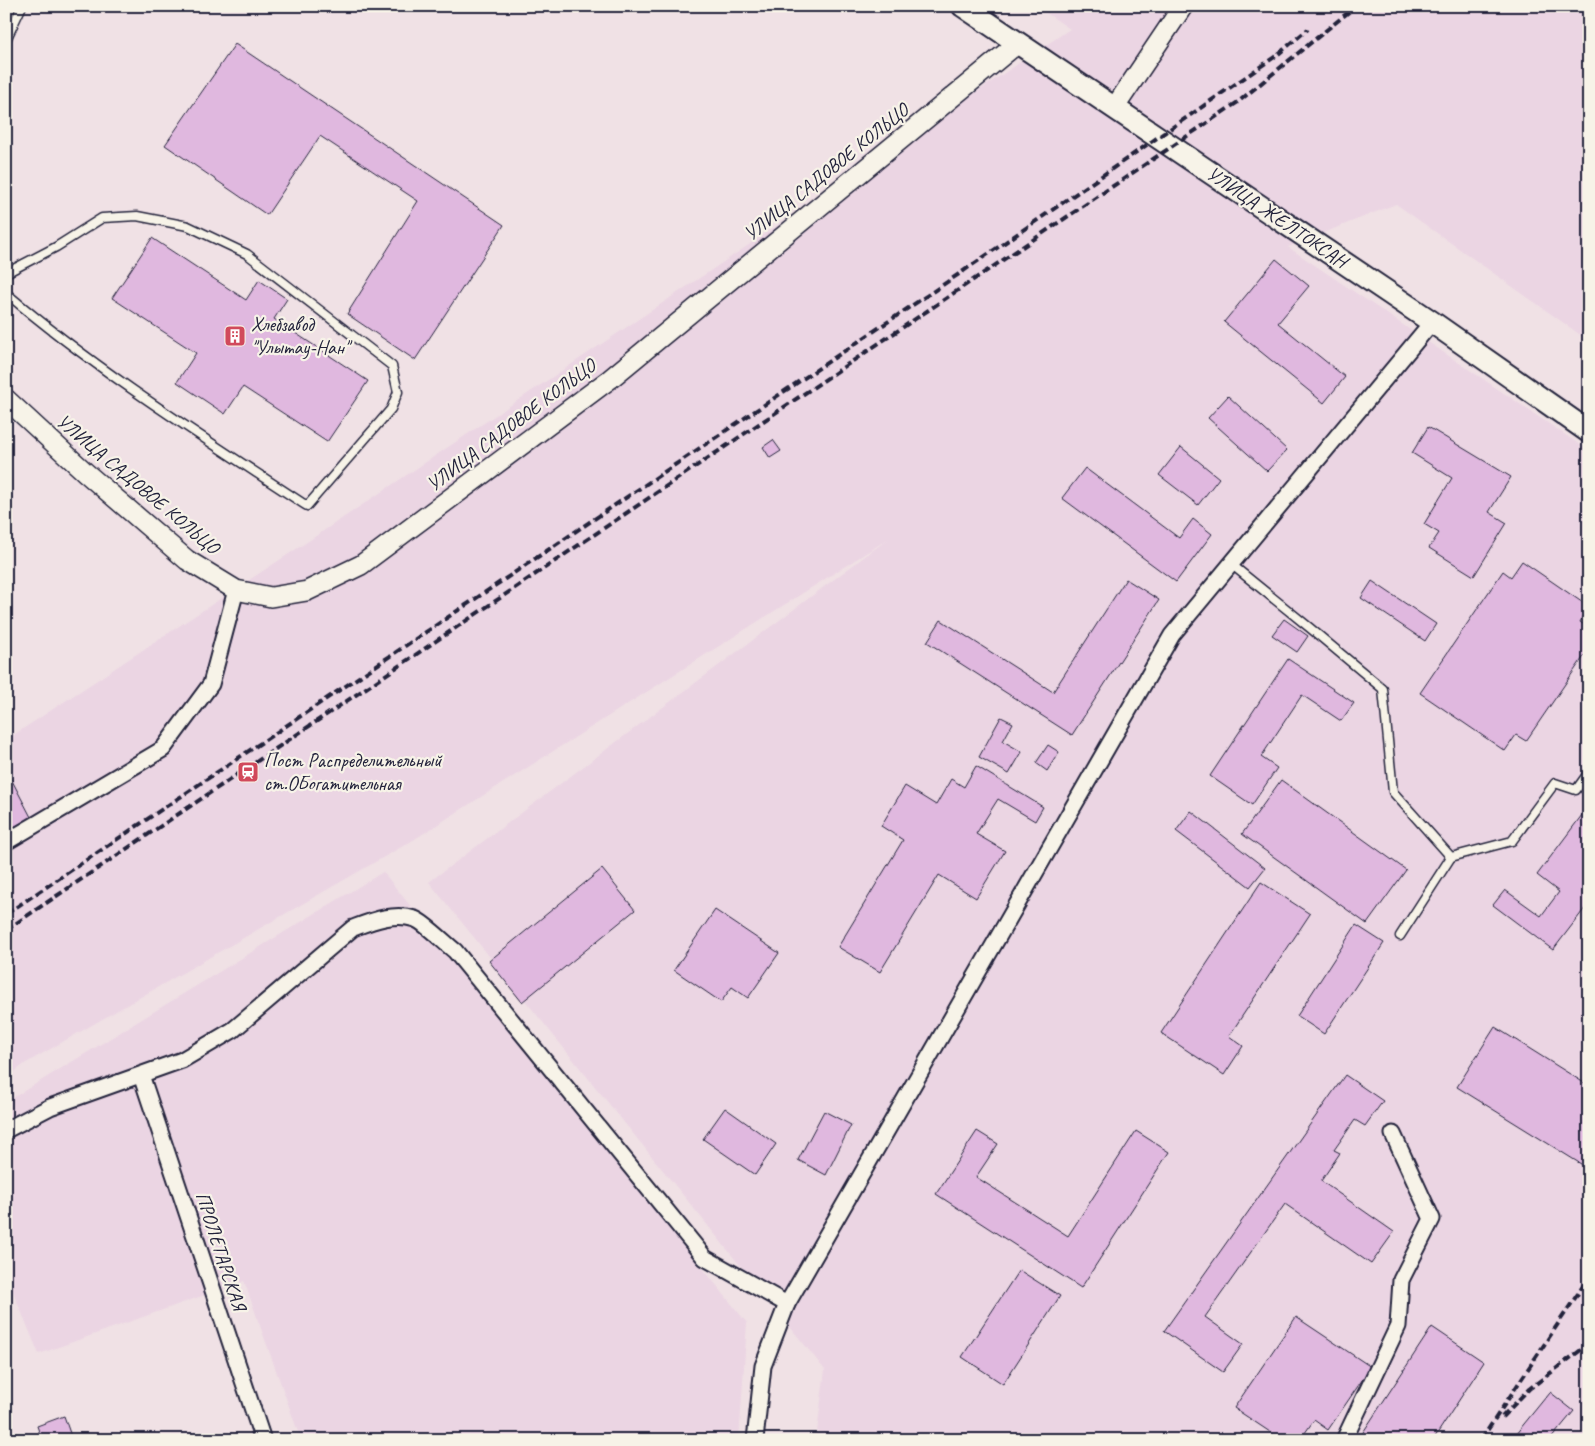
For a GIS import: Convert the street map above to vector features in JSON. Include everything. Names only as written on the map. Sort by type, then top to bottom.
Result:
[{"type":"main road","name":"УЛИЦА ЖЕЛТОКСАН","points":[[963,6],[1432,322],[1589,432]]},
{"type":"street","points":[[1115,107],[1183,6]]},
{"type":"street","name":"УЛИЦА САДОВОЕ КОЛЬЦО","points":[[6,399],[85,472],[187,560],[236,590],[271,597],[308,591],[361,565],[610,379],[1018,43]]},
{"type":"street","points":[[755,1440],[763,1366],[787,1304],[1172,635],[1432,322]]},
{"type":"street","points":[[6,842],[163,749],[211,684],[236,590]]},
{"type":"street","points":[[6,1130],[50,1107],[182,1060],[233,1030],[352,928],[376,920],[398,916],[416,919],[455,951],[705,1258],[787,1304]]},
{"type":"street","name":"ПРОЛЕТАРСКАЯ","points":[[141,1074],[263,1440]]},
{"type":"street","points":[[1344,1440],[1398,1326],[1401,1280],[1432,1219],[1393,1134]]},
{"type":"lane","points":[[6,40],[22,6]]},
{"type":"lane","points":[[6,273],[56,247],[102,218],[137,216],[188,226],[247,254],[392,366],[398,392],[390,409],[307,506],[122,384],[43,325],[6,293]]},
{"type":"lane","points":[[1231,564],[1383,689],[1393,792],[1451,857]]},
{"type":"lane","points":[[1400,936],[1451,857],[1512,841],[1555,783],[1576,790],[1589,772]]},
{"type":"shaded area","points":[[1036,6],[1589,6],[1589,341],[1396,204],[1288,247],[1589,451],[1589,1440],[816,1440],[825,1370],[429,882],[888,539],[410,842],[26,1063],[6,1078],[6,740],[304,544],[1070,29]]},
{"type":"shaded area","points":[[383,872],[747,1323],[739,1440],[301,1440],[244,1281],[39,1354],[6,1275],[6,1102]]},
{"type":"building","points":[[235,44],[504,225],[415,360],[347,314],[418,201],[320,136],[267,215],[165,145]]},
{"type":"building","name":"Хлебзавод \"Улытау-Нан\"","points":[[152,238],[246,300],[259,280],[287,299],[274,319],[368,381],[327,442],[243,387],[225,414],[177,382],[196,353],[112,298]]},
{"type":"building","points":[[1276,259],[1309,286],[1278,323],[1345,377],[1324,403],[1224,322]]},
{"type":"building","points":[[1228,396],[1287,450],[1267,471],[1208,418]]},
{"type":"building","points":[[1428,427],[1511,477],[1489,512],[1507,523],[1474,576],[1429,548],[1439,533],[1424,524],[1452,478],[1412,453]]},
{"type":"building","points":[[773,440],[781,451],[770,458],[763,447]]},
{"type":"building","points":[[1181,447],[1219,478],[1198,505],[1159,475]]},
{"type":"building","points":[[1085,468],[1179,538],[1193,519],[1212,534],[1176,582],[1062,498]]},
{"type":"building","points":[[1522,561],[1589,607],[1580,622],[1589,628],[1589,649],[1526,741],[1516,735],[1505,751],[1420,693],[1503,571],[1511,577]]},
{"type":"building","points":[[1126,579],[1159,600],[1072,735],[927,642],[941,620],[1053,692]]},
{"type":"building","points":[[1372,581],[1436,624],[1425,641],[1361,598]]},
{"type":"building","points":[[1284,619],[1308,636],[1297,652],[1272,635]]},
{"type":"building","points":[[1288,659],[1354,703],[1341,721],[1302,695],[1261,757],[1277,768],[1252,805],[1210,776]]},
{"type":"building","points":[[1001,717],[1013,723],[1003,741],[1022,752],[1009,774],[979,757]]},
{"type":"building","points":[[1048,745],[1059,752],[1047,771],[1036,763]]},
{"type":"building","points":[[976,766],[1043,807],[1035,821],[998,799],[976,834],[1005,851],[976,898],[939,875],[880,972],[838,947],[903,840],[881,826],[905,786],[936,805],[951,779],[964,787]]},
{"type":"building","points":[[6,769],[32,819],[6,832]]},
{"type":"building","points":[[1281,780],[1406,870],[1367,924],[1242,834]]},
{"type":"building","points":[[1191,811],[1265,868],[1250,887],[1176,831]]},
{"type":"building","points":[[1585,811],[1589,814],[1589,903],[1553,950],[1493,905],[1505,890],[1541,916],[1559,892],[1537,875]]},
{"type":"building","points":[[602,869],[635,910],[522,1002],[489,961]]},
{"type":"building","points":[[1261,882],[1310,914],[1229,1036],[1243,1046],[1224,1075],[1161,1033]]},
{"type":"building","points":[[715,910],[779,953],[748,998],[732,987],[721,1002],[674,970]]},
{"type":"building","points":[[1356,925],[1384,943],[1324,1034],[1297,1016]]},
{"type":"building","points":[[1495,1027],[1589,1086],[1589,1169],[1457,1087]]},
{"type":"building","points":[[1345,1075],[1383,1101],[1365,1126],[1355,1120],[1334,1150],[1340,1153],[1321,1181],[1394,1232],[1371,1264],[1285,1204],[1205,1317],[1243,1344],[1223,1372],[1164,1331]]},
{"type":"building","points":[[725,1108],[776,1144],[755,1175],[703,1139]]},
{"type":"building","points":[[824,1111],[851,1125],[826,1175],[798,1160]]},
{"type":"building","points":[[977,1131],[998,1144],[976,1177],[1068,1236],[1136,1131],[1169,1152],[1081,1288],[936,1194]]},
{"type":"building","points":[[1019,1270],[1060,1296],[1003,1384],[962,1357]]},
{"type":"building","points":[[1296,1317],[1371,1367],[1328,1430],[1314,1420],[1300,1440],[1282,1440],[1234,1408]]},
{"type":"building","points":[[1432,1327],[1484,1362],[1433,1440],[1358,1440]]},
{"type":"building","points":[[1550,1392],[1574,1411],[1550,1440],[1511,1440]]},
{"type":"building","points":[[64,1416],[72,1439],[42,1440],[37,1426]]},
{"type":"railway","points":[[6,930],[1238,102],[1356,6]]},
{"type":"railway","points":[[6,914],[962,272],[1276,56],[1308,29]]},
{"type":"railway","points":[[1481,1440],[1589,1277]]},
{"type":"railway","points":[[1502,1417],[1529,1389],[1589,1344]]},
{"type":"railway","points":[[1067,1440],[1069,1435]]},
{"type":"place","name":"Хлебзавод \"Улытау-Нан\"","points":[[235,336]]},
{"type":"place","name":"Пост Распределительный ст.ОБогатительная","points":[[248,772]]}]
